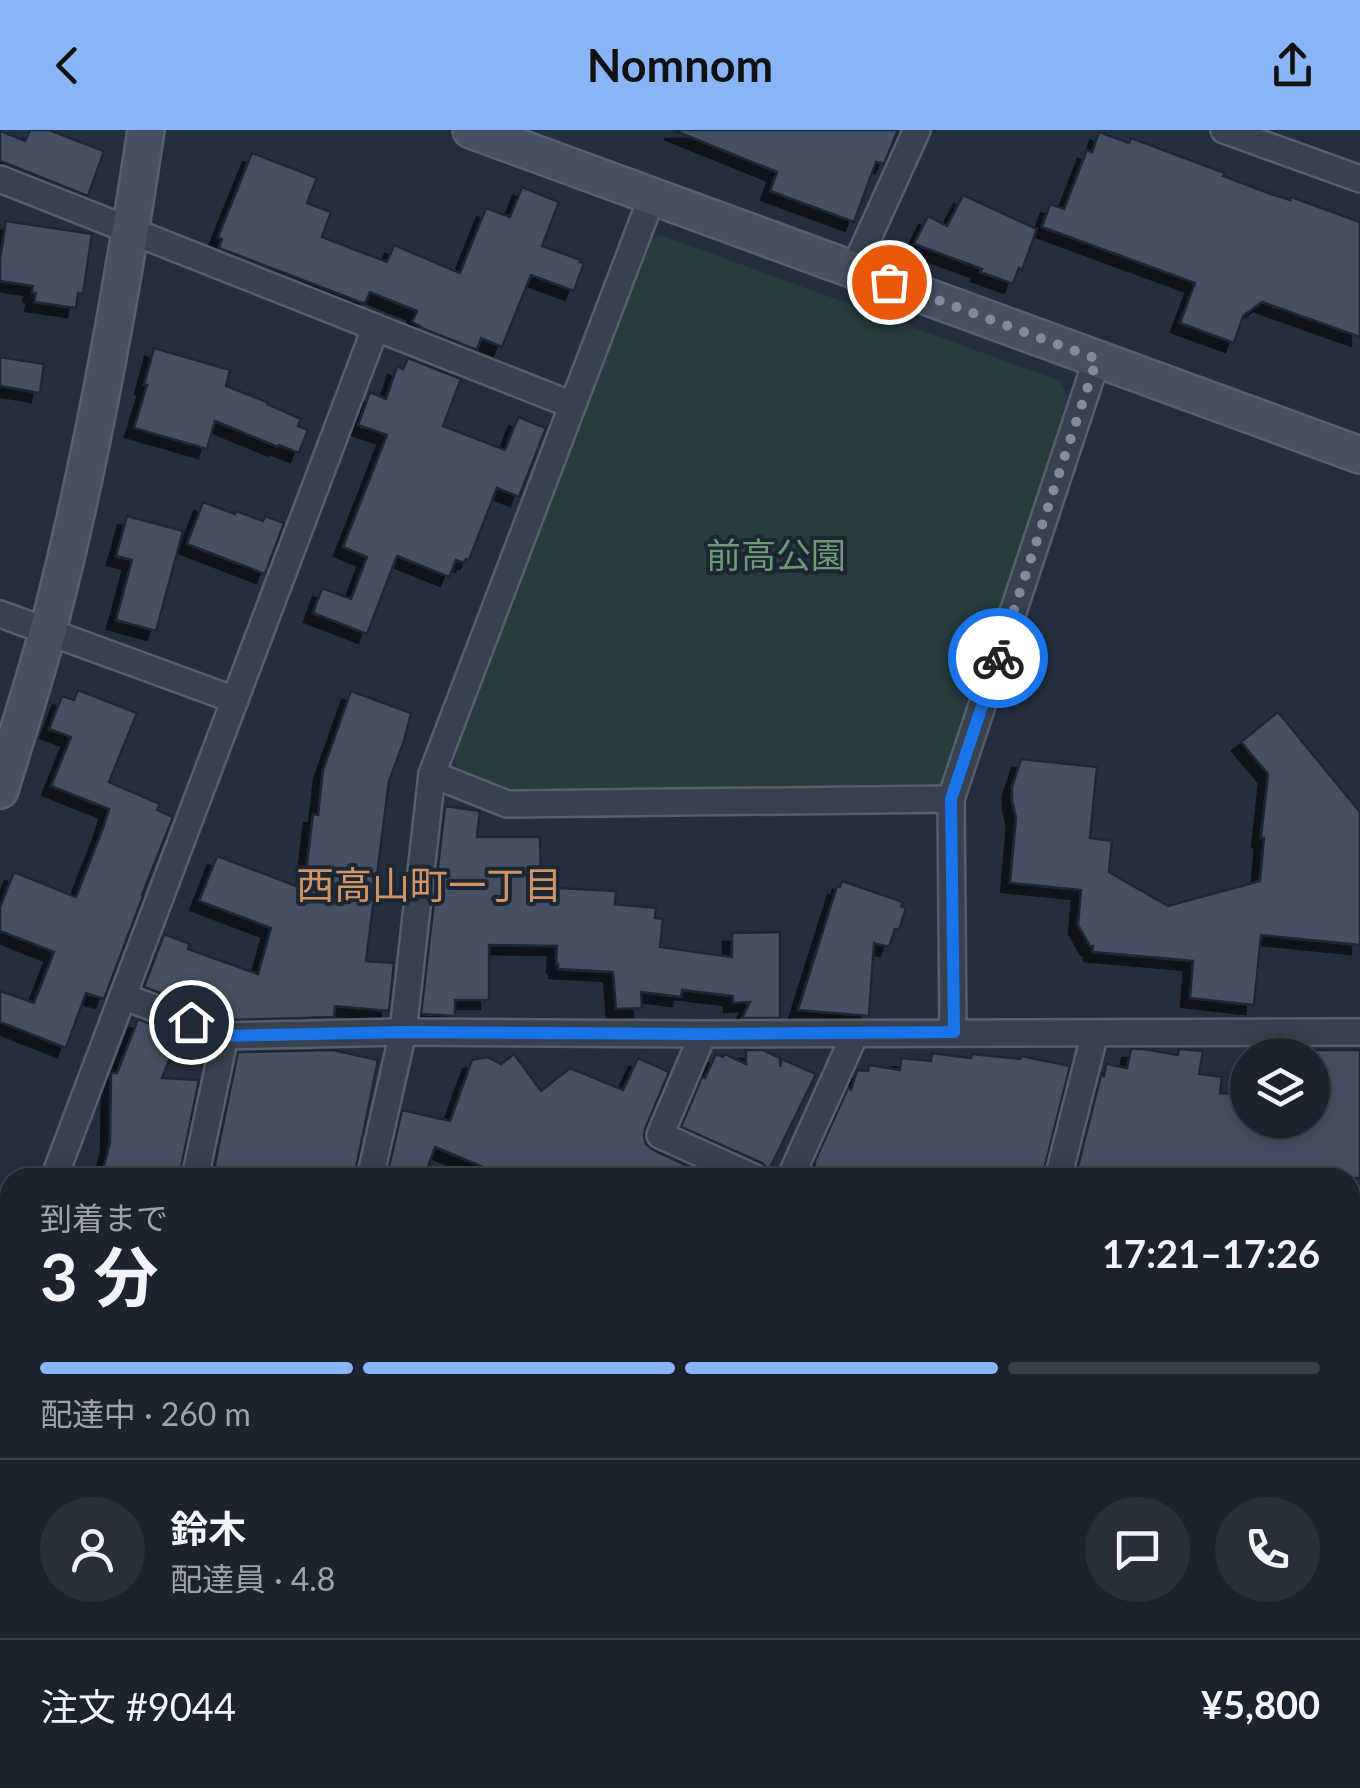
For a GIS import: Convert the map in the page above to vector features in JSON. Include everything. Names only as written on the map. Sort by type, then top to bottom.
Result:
[{"type":"street","points":[[0,790],[48,630],[98,410],[146,130]]},
{"type":"street","points":[[471,130],[1360,455]]},
{"type":"street","points":[[854,270],[917,130]]},
{"type":"street","points":[[1224,130],[1360,179]]},
{"type":"street","points":[[0,179],[572,405]]},
{"type":"street","points":[[372,1168],[403,1032],[432,774],[652,197]]},
{"type":"street","points":[[58,1168],[375,329]]},
{"type":"street","points":[[954,1032],[951,799],[1097,359]]},
{"type":"street","points":[[0,614],[235,700]]},
{"type":"street","points":[[432,774],[507,804],[951,799]]},
{"type":"street","points":[[123,996],[225,1036],[403,1032],[1360,1032]]},
{"type":"street","points":[[1061,1168],[1095,1033]]},
{"type":"street","points":[[703,1034],[660,1135],[734,1168]]},
{"type":"street","points":[[795,1168],[855,1034]]},
{"type":"street","points":[[197,1168],[225,1036]]},
{"type":"green space","name":"前高公園","points":[[661,235],[1060,381],[1068,397],[945,780],[933,789],[509,788],[459,770],[453,758],[650,241]]},
{"type":"building","points":[[30,130],[49,130],[104,151],[88,196],[0,161],[0,131],[25,141]]},
{"type":"building","points":[[673,130],[898,130],[884,164],[876,162],[854,222],[770,191],[777,172]]},
{"type":"building","points":[[1099,132],[1129,143],[1131,138],[1271,194],[1290,200],[1291,197],[1360,222],[1360,337],[1262,302],[1243,316],[1234,343],[1180,323],[1195,283],[1042,227],[1050,204],[1064,209],[1087,150],[1092,152]]},
{"type":"building","points":[[252,153],[317,178],[307,203],[331,212],[322,237],[387,262],[394,245],[460,273],[486,208],[510,217],[522,187],[559,202],[542,246],[584,263],[574,291],[531,275],[502,347],[481,338],[477,350],[419,327],[412,322],[417,311],[370,292],[365,304],[219,248],[222,239],[218,237]]},
{"type":"building","points":[[963,195],[1037,229],[1013,284],[914,244],[928,216],[947,226]]},
{"type":"building","points":[[6,221],[92,234],[83,294],[78,293],[76,308],[34,302],[33,286],[0,281]]},
{"type":"building","points":[[154,348],[230,370],[226,386],[301,419],[298,426],[308,430],[299,453],[215,421],[207,449],[134,428]]},
{"type":"building","points":[[0,357],[44,364],[40,393],[0,386]]},
{"type":"building","points":[[408,358],[461,379],[443,426],[505,450],[518,417],[546,428],[519,497],[497,488],[469,560],[456,560],[449,577],[397,556],[367,634],[313,613],[322,588],[351,599],[367,557],[343,547],[387,435],[358,425],[370,392],[386,399],[397,366],[403,369]]},
{"type":"building","points":[[203,502],[235,514],[236,511],[263,521],[265,516],[284,523],[265,574],[187,544]]},
{"type":"building","points":[[127,516],[183,531],[156,631],[116,620],[132,560],[116,556]]},
{"type":"building","points":[[78,690],[137,713],[109,782],[160,804],[157,810],[173,817],[104,999],[86,993],[66,1048],[0,1022],[0,991],[34,1003],[54,952],[0,931],[0,907],[14,872],[76,897],[103,828],[109,809],[51,786],[71,737],[49,729],[62,696],[74,700]]},
{"type":"building","points":[[351,691],[411,713],[389,781],[366,961],[394,963],[389,1011],[335,1006],[334,1017],[230,1020],[144,987],[164,934],[190,944],[188,949],[258,974],[271,928],[199,901],[217,856],[304,889],[323,770]]},
{"type":"building","points":[[1278,712],[1360,812],[1360,945],[1261,935],[1254,1005],[1190,998],[1193,961],[1093,952],[1078,925],[1081,890],[1010,883],[1016,818],[1012,787],[1021,759],[1097,767],[1090,838],[1112,841],[1109,872],[1168,906],[1260,881],[1268,774],[1241,742]]},
{"type":"building","points":[[445,806],[480,811],[477,837],[540,837],[541,887],[616,891],[615,904],[656,908],[655,918],[663,919],[660,947],[732,957],[732,933],[780,932],[780,1018],[742,1018],[750,1002],[733,1003],[733,996],[682,990],[681,997],[641,992],[642,1008],[616,1009],[613,972],[558,969],[557,946],[489,945],[489,1000],[455,1000],[455,1016],[421,1014]]},
{"type":"building","points":[[842,881],[903,902],[901,906],[906,908],[889,947],[874,943],[869,1016],[798,1010],[837,886]]},
{"type":"building","points":[[138,1019],[179,1035],[162,1078],[199,1080],[181,1168],[104,1168],[110,1143],[111,1073],[117,1073]]},
{"type":"building","points":[[1131,1049],[1178,1055],[1179,1049],[1203,1051],[1199,1074],[1222,1077],[1220,1093],[1230,1093],[1230,1138],[1330,1138],[1330,1050],[1360,1050],[1360,1168],[1078,1168],[1106,1064],[1127,1068]]},
{"type":"building","points":[[333,1050],[378,1060],[356,1168],[214,1168],[238,1052]]},
{"type":"building","points":[[746,1050],[763,1050],[780,1058],[780,1067],[782,1059],[816,1074],[770,1168],[681,1127],[716,1054],[746,1064]]},
{"type":"building","points":[[932,1053],[971,1058],[972,1054],[1020,1059],[1021,1056],[1070,1066],[1044,1168],[815,1168],[857,1070],[868,1071],[869,1065],[900,1070],[901,1058],[931,1061]]},
{"type":"building","points":[[514,1054],[541,1091],[570,1068],[623,1090],[638,1058],[669,1072],[644,1136],[653,1150],[692,1168],[485,1168],[435,1147],[428,1168],[389,1168],[402,1110],[450,1121],[472,1060],[487,1057],[501,1064]]},
{"type":"way so far","points":[[889,282],[1097,359],[998,658]]},
{"type":"district","name":"西高山町一丁目","points":[[429,884]]},
{"type":"route","points":[[191,1022],[225,1036],[403,1032],[954,1032],[951,799],[998,658]]}]
